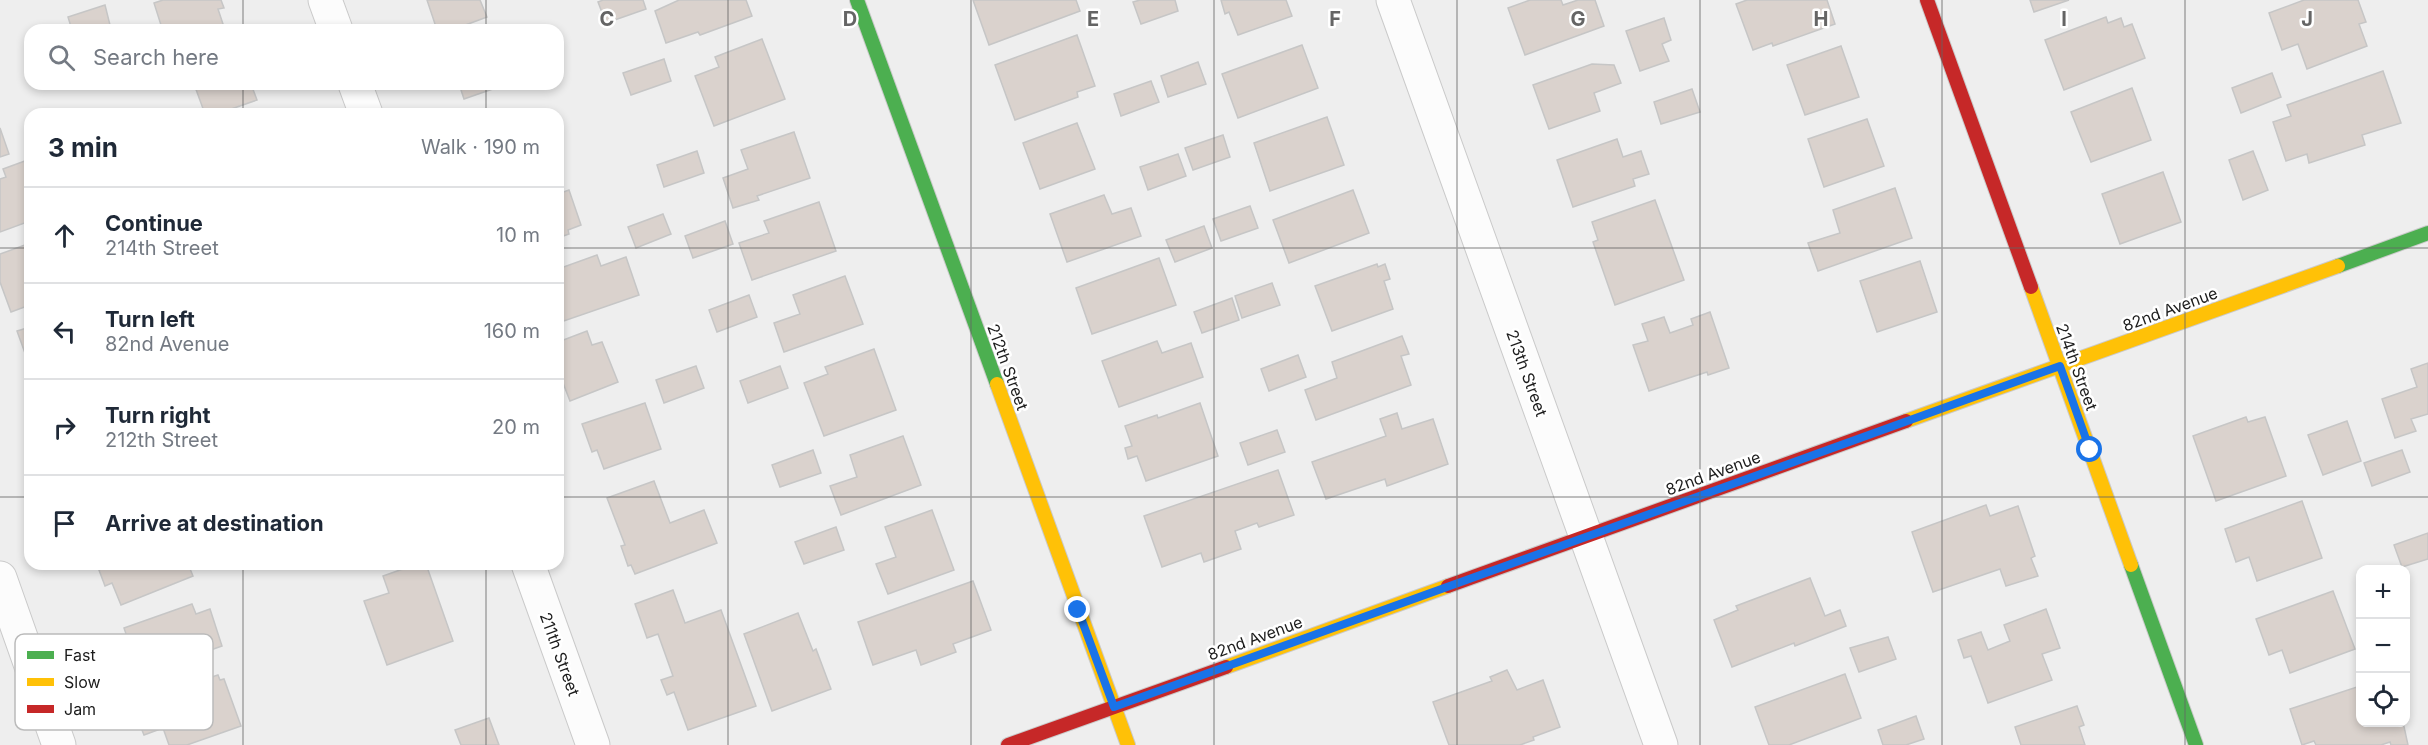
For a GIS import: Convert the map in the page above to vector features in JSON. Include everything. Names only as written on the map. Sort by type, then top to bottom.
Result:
[{"type":"street","points":[[325,0],[334,24]]},
{"type":"street","name":"212th Street","points":[[857,0],[1128,745]]},
{"type":"street","name":"213th Street","points":[[1393,0],[1661,745]]},
{"type":"street","name":"214th Street","points":[[1927,0],[2196,745]]},
{"type":"street","points":[[357,90],[364,108]]},
{"type":"street","name":"82nd Avenue","points":[[1008,745],[2428,233]]},
{"type":"street","name":"211th Street","points":[[530,570],[593,745]]},
{"type":"street","points":[[0,578],[20,634]]},
{"type":"street","points":[[54,730],[59,745]]},
{"type":"building","points":[[163,0],[221,0],[224,8],[218,9],[223,24],[161,24],[154,3]]},
{"type":"building","points":[[427,0],[480,0],[487,17],[468,24],[435,24]]},
{"type":"building","points":[[643,0],[646,9],[606,23],[598,2]]},
{"type":"building","points":[[679,0],[746,0],[752,16],[700,35],[698,32],[666,43],[655,11]]},
{"type":"building","points":[[973,0],[1076,0],[1080,11],[989,45]]},
{"type":"building","points":[[1175,0],[1178,11],[1141,24],[1133,2]]},
{"type":"building","points":[[1221,0],[1286,0],[1292,16],[1238,35],[1229,12],[1225,14]]},
{"type":"building","points":[[1530,0],[1561,0],[1563,5],[1578,0],[1595,0],[1604,26],[1525,55],[1508,8]]},
{"type":"building","points":[[1747,0],[1827,0],[1835,24],[1773,46],[1772,43],[1753,50],[1736,4]]},
{"type":"building","points":[[2030,0],[2069,0],[2034,12]]},
{"type":"building","points":[[2304,0],[2358,0],[2366,22],[2359,24],[2367,46],[2307,69],[2298,44],[2282,50],[2269,13]]},
{"type":"building","points":[[105,5],[110,24],[70,24],[68,17]]},
{"type":"building","points":[[2106,17],[2108,23],[2121,18],[2124,27],[2132,24],[2145,58],[2064,90],[2045,40]]},
{"type":"building","points":[[1664,18],[1671,40],[1662,44],[1669,61],[1640,71],[1626,31]]},
{"type":"building","points":[[1077,35],[1095,86],[1077,92],[1078,97],[1015,120],[995,65]]},
{"type":"building","points":[[762,39],[785,99],[714,126],[695,76],[719,67],[715,57]]},
{"type":"building","points":[[1302,45],[1318,88],[1238,118],[1222,74]]},
{"type":"building","points":[[1841,46],[1859,97],[1805,115],[1787,65]]},
{"type":"building","points":[[664,59],[671,81],[631,95],[623,73]]},
{"type":"building","points":[[1198,62],[1206,84],[1168,97],[1161,76]]},
{"type":"building","points":[[1592,64],[1614,65],[1621,83],[1594,93],[1600,111],[1549,129],[1533,85]]},
{"type":"building","points":[[2383,71],[2401,123],[2362,135],[2365,145],[2309,163],[2307,154],[2286,161],[2273,122],[2291,116],[2287,105]]},
{"type":"building","points":[[2272,73],[2281,97],[2241,113],[2232,88]]},
{"type":"building","points":[[1151,81],[1159,102],[1121,116],[1114,94]]},
{"type":"building","points":[[2132,88],[2151,140],[2091,162],[2071,112]]},
{"type":"building","points":[[1692,89],[1700,112],[1661,124],[1654,102]]},
{"type":"building","points":[[196,90],[253,90],[257,100],[234,108],[203,108]]},
{"type":"building","points":[[461,90],[490,90],[464,99]]},
{"type":"building","points":[[1327,117],[1344,165],[1270,191],[1254,143]]},
{"type":"building","points":[[1867,119],[1884,166],[1824,187],[1808,139]]},
{"type":"building","points":[[1077,123],[1095,169],[1040,189],[1023,143]]},
{"type":"building","points":[[0,128],[9,154],[0,157]]},
{"type":"building","points":[[794,132],[810,178],[757,196],[759,200],[733,208],[723,178],[748,169],[741,150]]},
{"type":"building","points":[[1223,135],[1230,157],[1193,170],[1185,148]]},
{"type":"building","points":[[1617,139],[1623,157],[1641,151],[1649,174],[1633,179],[1635,186],[1573,207],[1557,160]]},
{"type":"building","points":[[697,151],[704,173],[664,187],[657,165]]},
{"type":"building","points":[[2253,151],[2268,190],[2243,200],[2229,160]]},
{"type":"building","points":[[1178,154],[1186,176],[1148,190],[1140,167]]},
{"type":"building","points":[[24,161],[24,223],[0,232],[0,179],[6,177],[3,169]]},
{"type":"building","points":[[2163,172],[2181,222],[2120,244],[2102,194]]},
{"type":"building","points":[[1895,188],[1912,238],[1818,271],[1808,243],[1840,233],[1833,210]]},
{"type":"building","points":[[569,190],[581,225],[568,230],[569,234],[564,236],[564,192]]},
{"type":"building","points":[[1353,190],[1369,233],[1289,263],[1273,220]]},
{"type":"building","points":[[1104,195],[1112,214],[1131,208],[1141,236],[1067,262],[1050,214]]},
{"type":"building","points":[[1655,200],[1684,280],[1615,305],[1593,242],[1598,240],[1592,222]]},
{"type":"building","points":[[819,202],[836,251],[752,280],[739,243],[769,233],[764,221]]},
{"type":"building","points":[[1250,206],[1258,228],[1221,241],[1213,219]]},
{"type":"building","points":[[663,214],[671,234],[636,248],[628,227]]},
{"type":"building","points":[[725,221],[733,244],[693,258],[685,236]]},
{"type":"building","points":[[1204,226],[1212,248],[1175,262],[1166,240]]},
{"type":"building","points":[[24,245],[24,307],[11,312],[0,282],[0,254]]},
{"type":"building","points":[[597,255],[601,266],[626,257],[639,295],[564,321],[564,267]]},
{"type":"building","points":[[1159,258],[1176,305],[1092,334],[1076,288]]},
{"type":"building","points":[[1920,261],[1937,312],[1877,332],[1860,281]]},
{"type":"building","points":[[1377,264],[1378,267],[1385,264],[1390,279],[1384,281],[1393,309],[1332,331],[1315,286]]},
{"type":"building","points":[[845,276],[863,324],[784,352],[774,323],[800,314],[793,295]]},
{"type":"building","points":[[1272,283],[1280,305],[1242,318],[1235,296]]},
{"type":"building","points":[[749,295],[757,317],[717,332],[709,310]]},
{"type":"building","points":[[1232,298],[1239,320],[1202,333],[1194,312]]},
{"type":"building","points":[[1710,312],[1729,368],[1708,375],[1707,372],[1649,391],[1633,345],[1648,341],[1642,324],[1664,317],[1670,333],[1693,325],[1691,319]]},
{"type":"building","points":[[24,329],[24,350],[17,331]]},
{"type":"building","points":[[587,331],[592,345],[602,342],[618,382],[570,401],[564,386],[564,340]]},
{"type":"building","points":[[1402,336],[1409,354],[1401,356],[1411,385],[1316,420],[1305,390],[1337,378],[1332,362]]},
{"type":"building","points":[[1157,341],[1162,353],[1191,343],[1203,377],[1119,407],[1102,361]]},
{"type":"building","points":[[874,349],[896,410],[824,436],[804,383],[828,374],[825,367]]},
{"type":"building","points":[[1298,355],[1306,377],[1269,391],[1261,369]]},
{"type":"building","points":[[2428,363],[2428,414],[2411,419],[2416,431],[2395,438],[2382,399],[2417,387],[2411,369]]},
{"type":"building","points":[[696,366],[704,388],[664,403],[656,380]]},
{"type":"building","points":[[780,366],[788,388],[748,403],[740,381]]},
{"type":"building","points":[[645,403],[661,449],[604,469],[597,450],[592,452],[582,424]]},
{"type":"building","points":[[1200,403],[1218,456],[1146,481],[1137,456],[1128,459],[1125,448],[1132,446],[1125,426],[1157,415],[1158,418]]},
{"type":"building","points":[[1397,413],[1402,429],[1433,419],[1448,464],[1387,486],[1385,479],[1326,499],[1312,462],[1386,436],[1380,419]]},
{"type":"building","points":[[2246,417],[2248,422],[2265,417],[2286,476],[2216,501],[2193,436]]},
{"type":"building","points":[[2347,421],[2361,461],[2323,475],[2308,435]]},
{"type":"building","points":[[1277,430],[1285,452],[1248,465],[1240,443]]},
{"type":"building","points":[[903,436],[921,485],[841,515],[830,486],[857,477],[850,455]]},
{"type":"building","points":[[813,450],[821,473],[780,487],[772,465]]},
{"type":"building","points":[[2402,450],[2410,472],[2372,486],[2364,463]]},
{"type":"building","points":[[1278,470],[1294,515],[1259,527],[1257,523],[1235,531],[1241,549],[1204,562],[1201,553],[1162,567],[1144,516]]},
{"type":"building","points":[[654,481],[670,523],[704,510],[717,543],[635,574],[631,565],[628,566],[621,546],[625,545],[607,498]]},
{"type":"building","points":[[2302,501],[2322,558],[2257,581],[2249,557],[2236,562],[2225,529]]},
{"type":"building","points":[[1986,505],[1990,516],[2018,506],[2035,556],[2031,558],[2038,576],[2006,586],[2000,569],[1933,592],[1912,532]]},
{"type":"building","points":[[932,510],[954,570],[888,594],[876,564],[896,557],[885,527]]},
{"type":"building","points":[[836,527],[844,550],[804,564],[795,542]]},
{"type":"building","points":[[2428,533],[2428,559],[2401,565],[2394,545]]},
{"type":"building","points":[[99,570],[190,570],[193,576],[121,605],[112,583],[105,586]]},
{"type":"building","points":[[400,570],[428,570],[453,641],[387,665],[364,601],[389,593],[383,576]]},
{"type":"building","points":[[1810,578],[1825,616],[1840,610],[1846,626],[1732,667],[1714,620],[1738,610],[1736,606]]},
{"type":"building","points":[[973,581],[991,630],[953,644],[956,652],[921,665],[916,650],[873,665],[858,622]]},
{"type":"building","points":[[673,590],[685,623],[721,610],[756,706],[688,730],[674,692],[667,695],[661,680],[673,676],[658,634],[647,638],[635,604]]},
{"type":"building","points":[[2333,591],[2355,649],[2290,673],[2282,650],[2269,655],[2256,619]]},
{"type":"building","points":[[192,604],[196,614],[210,609],[222,646],[213,649],[213,634],[126,634],[124,628]]},
{"type":"building","points":[[2046,609],[2060,648],[2042,654],[2052,680],[1988,703],[1971,656],[1964,658],[1958,640],[1981,632],[1988,650],[2010,641],[2004,625]]},
{"type":"building","points":[[798,613],[813,651],[816,649],[831,689],[772,711],[744,634]]},
{"type":"building","points":[[1888,637],[1896,659],[1859,672],[1850,648]]},
{"type":"building","points":[[1507,670],[1517,690],[1543,680],[1560,727],[1533,737],[1534,740],[1520,745],[1449,745],[1433,702],[1492,681],[1490,677]]},
{"type":"building","points":[[1845,674],[1861,718],[1789,745],[1769,745],[1755,707]]},
{"type":"building","points":[[218,675],[220,680],[224,679],[241,726],[187,745],[169,745],[164,730],[213,730],[213,677]]},
{"type":"building","points":[[2356,687],[2356,727],[2404,727],[2408,745],[2391,745],[2390,742],[2381,745],[2316,745],[2314,741],[2302,745],[2290,709]]},
{"type":"building","points":[[2077,706],[2084,725],[2079,727],[2085,745],[2021,745],[2015,727]]},
{"type":"building","points":[[1916,716],[1924,739],[1906,745],[1883,745],[1878,730]]},
{"type":"building","points":[[489,718],[499,745],[461,745],[455,730]]},
{"type":"building","points":[[142,730],[158,730],[144,735]]},
{"type":"traffic: fast","points":[[857,0],[997,384]]},
{"type":"traffic: fast","points":[[2338,266],[2428,233]]},
{"type":"traffic: fast","points":[[2131,565],[2196,745]]},
{"type":"traffic: slow","points":[[1906,421],[2338,266]]},
{"type":"traffic: slow","points":[[2031,287],[2131,565]]},
{"type":"traffic: slow","points":[[997,384],[1128,745]]},
{"type":"traffic: slow","points":[[1226,667],[1448,586]]},
{"type":"traffic: jam","points":[[1927,0],[2031,287]]},
{"type":"traffic: jam","points":[[1448,586],[1906,421]]},
{"type":"traffic: jam","points":[[1008,745],[1226,667]]},
{"type":"route","points":[[1078,610],[1114,707],[2060,366],[2090,450]]}]
